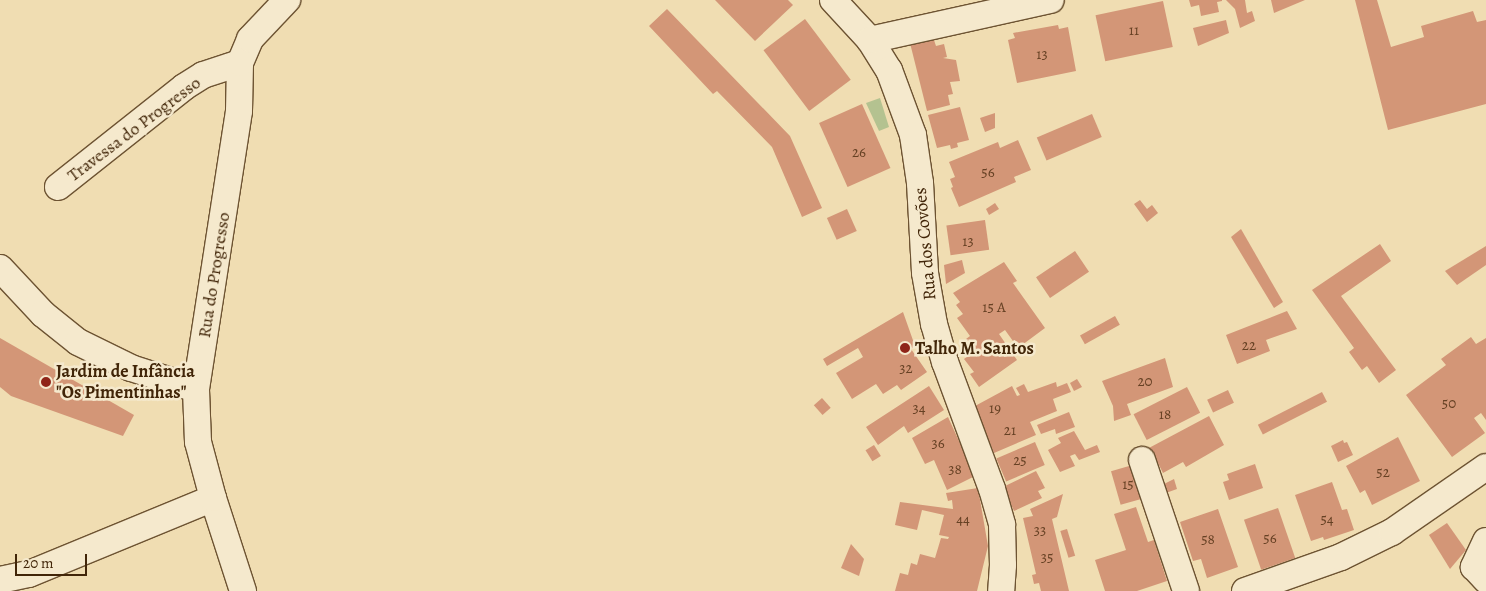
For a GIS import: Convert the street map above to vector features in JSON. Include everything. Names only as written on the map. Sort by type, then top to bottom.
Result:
[{"type":"street","name":"Rua do Progresso","points":[[243,591],[213,498],[198,442],[196,390],[239,110],[240,63],[250,39],[287,0]]},
{"type":"street","name":"Rua dos Covões","points":[[833,0],[870,40],[889,70],[914,135],[920,183],[925,273],[928,290],[945,362],[992,489],[1002,525],[1003,565],[1001,591]]},
{"type":"street","points":[[870,40],[1051,0]]},
{"type":"street","name":"Travessa do Progresso","points":[[58,187],[184,87],[202,75],[240,63]]},
{"type":"street","points":[[0,268],[43,314],[78,342],[131,368],[196,390]]},
{"type":"street","points":[[1142,460],[1186,591]]},
{"type":"street","points":[[1245,591],[1341,557],[1392,532],[1475,487],[1486,467]]},
{"type":"street","points":[[0,580],[29,574],[213,498]]},
{"type":"street","points":[[1486,541],[1474,567],[1486,580]]},
{"type":"green space","points":[[880,98],[889,127],[879,131],[866,103]]},
{"type":"building","points":[[715,0],[788,0],[793,5],[755,41]]},
{"type":"building","points":[[1189,0],[1222,1],[1217,2],[1219,12],[1201,16],[1199,5],[1191,7]]},
{"type":"building","points":[[1226,0],[1245,0],[1247,13],[1252,11],[1255,21],[1240,28],[1235,9]]},
{"type":"building","points":[[1271,0],[1305,0],[1274,13]]},
{"type":"building","points":[[1355,0],[1377,0],[1391,47],[1424,37],[1421,26],[1473,11],[1477,22],[1486,20],[1486,104],[1388,130]]},
{"type":"building","points":[[1163,1],[1173,47],[1105,61],[1096,15]]},
{"type":"building","points":[[667,9],[790,136],[822,208],[802,217],[772,147],[717,91],[713,94],[649,26]]},
{"type":"building","points":[[805,19],[851,80],[809,111],[763,50]]},
{"type":"building","points":[[1226,20],[1229,33],[1198,46],[1193,28]]},
{"type":"building","points":[[1058,25],[1059,29],[1068,27],[1076,71],[1017,83],[1008,40],[1015,38],[1013,33]]},
{"type":"building","points":[[933,37],[936,46],[944,44],[947,57],[943,58],[956,60],[960,81],[950,82],[953,94],[948,95],[950,105],[927,111],[910,43]]},
{"type":"building","points":[[862,104],[890,168],[848,187],[819,123]]},
{"type":"building","points":[[960,107],[969,140],[957,143],[958,147],[951,149],[950,145],[937,148],[928,115]]},
{"type":"building","points":[[995,113],[995,128],[985,132],[980,118]]},
{"type":"building","points":[[1092,114],[1102,137],[1047,160],[1037,137]]},
{"type":"building","points":[[1018,140],[1031,170],[1014,177],[1016,182],[959,207],[951,188],[953,187],[950,179],[955,177],[949,162],[998,142],[1000,148]]},
{"type":"building","points":[[1140,200],[1147,209],[1152,205],[1158,213],[1147,222],[1134,204]]},
{"type":"building","points":[[995,203],[999,209],[989,215],[986,209]]},
{"type":"building","points":[[847,209],[857,231],[837,240],[827,218]]},
{"type":"building","points":[[985,220],[989,250],[951,255],[946,225]]},
{"type":"building","points":[[1241,229],[1283,302],[1274,308],[1231,237]]},
{"type":"building","points":[[1380,244],[1391,261],[1341,296],[1396,370],[1379,383],[1367,366],[1362,370],[1349,352],[1354,348],[1312,290]]},
{"type":"building","points":[[1486,246],[1486,265],[1457,285],[1445,271]]},
{"type":"building","points":[[1075,251],[1089,272],[1050,298],[1036,277]]},
{"type":"building","points":[[962,260],[965,273],[946,284],[944,265]]},
{"type":"building","points":[[1004,262],[1017,281],[1013,283],[1045,328],[1018,348],[1005,330],[999,334],[1017,360],[979,387],[970,374],[974,372],[964,359],[974,351],[966,339],[970,336],[957,318],[963,314],[956,305],[960,302],[953,293]]},
{"type":"building","points":[[1287,311],[1297,329],[1266,340],[1270,351],[1237,364],[1226,335]]},
{"type":"building","points":[[903,312],[915,346],[911,349],[927,372],[901,390],[897,385],[883,394],[876,384],[852,399],[836,373],[863,357],[858,348],[827,366],[823,359]]},
{"type":"building","points":[[1115,316],[1120,325],[1085,344],[1080,335]]},
{"type":"building","points":[[1471,337],[1476,344],[1486,338],[1486,420],[1481,413],[1474,418],[1485,433],[1452,457],[1406,395],[1446,365],[1441,359]]},
{"type":"building","points":[[0,338],[134,415],[123,436],[11,396],[0,387]]},
{"type":"building","points":[[1165,358],[1173,387],[1127,404],[1131,415],[1114,421],[1113,406],[1102,381]]},
{"type":"building","points":[[1077,379],[1082,387],[1074,391],[1070,383]]},
{"type":"building","points":[[1056,382],[1057,387],[1067,383],[1071,392],[1053,399],[1057,411],[1030,422],[1036,435],[994,453],[975,406],[1012,386],[1017,396],[1020,395],[1016,388],[1024,384],[1028,392]]},
{"type":"building","points":[[929,386],[944,410],[908,433],[904,426],[878,445],[866,427]]},
{"type":"building","points":[[1187,387],[1200,413],[1147,440],[1134,414]]},
{"type":"building","points":[[1228,390],[1234,403],[1213,412],[1207,400]]},
{"type":"building","points":[[1322,392],[1327,402],[1263,434],[1258,425]]},
{"type":"building","points":[[822,398],[831,408],[823,415],[814,405]]},
{"type":"building","points":[[1069,412],[1075,427],[1056,434],[1055,429],[1041,434],[1037,425]]},
{"type":"building","points":[[1209,416],[1224,445],[1186,467],[1183,462],[1163,473],[1157,461],[1154,463],[1147,449]]},
{"type":"building","points":[[948,417],[975,476],[947,490],[934,460],[925,464],[912,438]]},
{"type":"building","points":[[1074,431],[1085,450],[1097,445],[1100,452],[1079,460],[1075,454],[1070,456],[1075,466],[1060,472],[1048,450],[1061,443],[1058,438]]},
{"type":"building","points":[[1398,437],[1420,481],[1372,505],[1365,490],[1360,493],[1346,466]]},
{"type":"building","points":[[1343,440],[1344,443],[1347,442],[1353,455],[1338,462],[1331,446]]},
{"type":"building","points":[[1035,442],[1045,465],[1006,481],[996,458]]},
{"type":"building","points":[[874,445],[881,456],[872,461],[866,450]]},
{"type":"building","points":[[1136,464],[1146,498],[1121,505],[1111,471]]},
{"type":"building","points":[[1255,464],[1263,488],[1229,500],[1223,482],[1229,480],[1227,474]]},
{"type":"building","points":[[1036,471],[1045,488],[1038,491],[1042,498],[1014,511],[1003,487]]},
{"type":"building","points":[[1174,479],[1177,489],[1163,494],[1160,486]]},
{"type":"building","points":[[1332,482],[1342,510],[1347,509],[1354,530],[1324,540],[1323,537],[1311,541],[1295,495]]},
{"type":"building","points":[[978,488],[988,546],[977,591],[895,591],[900,573],[908,575],[911,563],[917,565],[920,554],[935,558],[941,538],[948,539],[949,537],[939,535],[944,515],[922,510],[917,530],[895,525],[900,502],[953,509],[952,500],[948,501],[946,493]]},
{"type":"building","points":[[1063,494],[1057,517],[1052,519],[1069,591],[1041,591],[1039,583],[1034,584],[1032,575],[1036,574],[1023,518],[1033,516],[1030,509]]},
{"type":"building","points":[[1136,507],[1148,542],[1154,540],[1167,581],[1137,591],[1105,591],[1095,560],[1126,550],[1114,514]]},
{"type":"building","points":[[1278,508],[1295,558],[1261,570],[1244,520]]},
{"type":"building","points":[[1218,509],[1238,567],[1207,578],[1201,559],[1193,561],[1180,522]]},
{"type":"building","points":[[1447,523],[1466,550],[1450,569],[1429,535]]},
{"type":"building","points":[[1067,529],[1075,556],[1068,558],[1060,531]]},
{"type":"building","points":[[851,544],[864,559],[859,576],[841,568]]},
{"type":"place","name":"Talho M. Santos","points":[[905,348]]},
{"type":"place","name":"Jardim de Infância \"Os Pimentinhas\"","points":[[46,382]]}]
